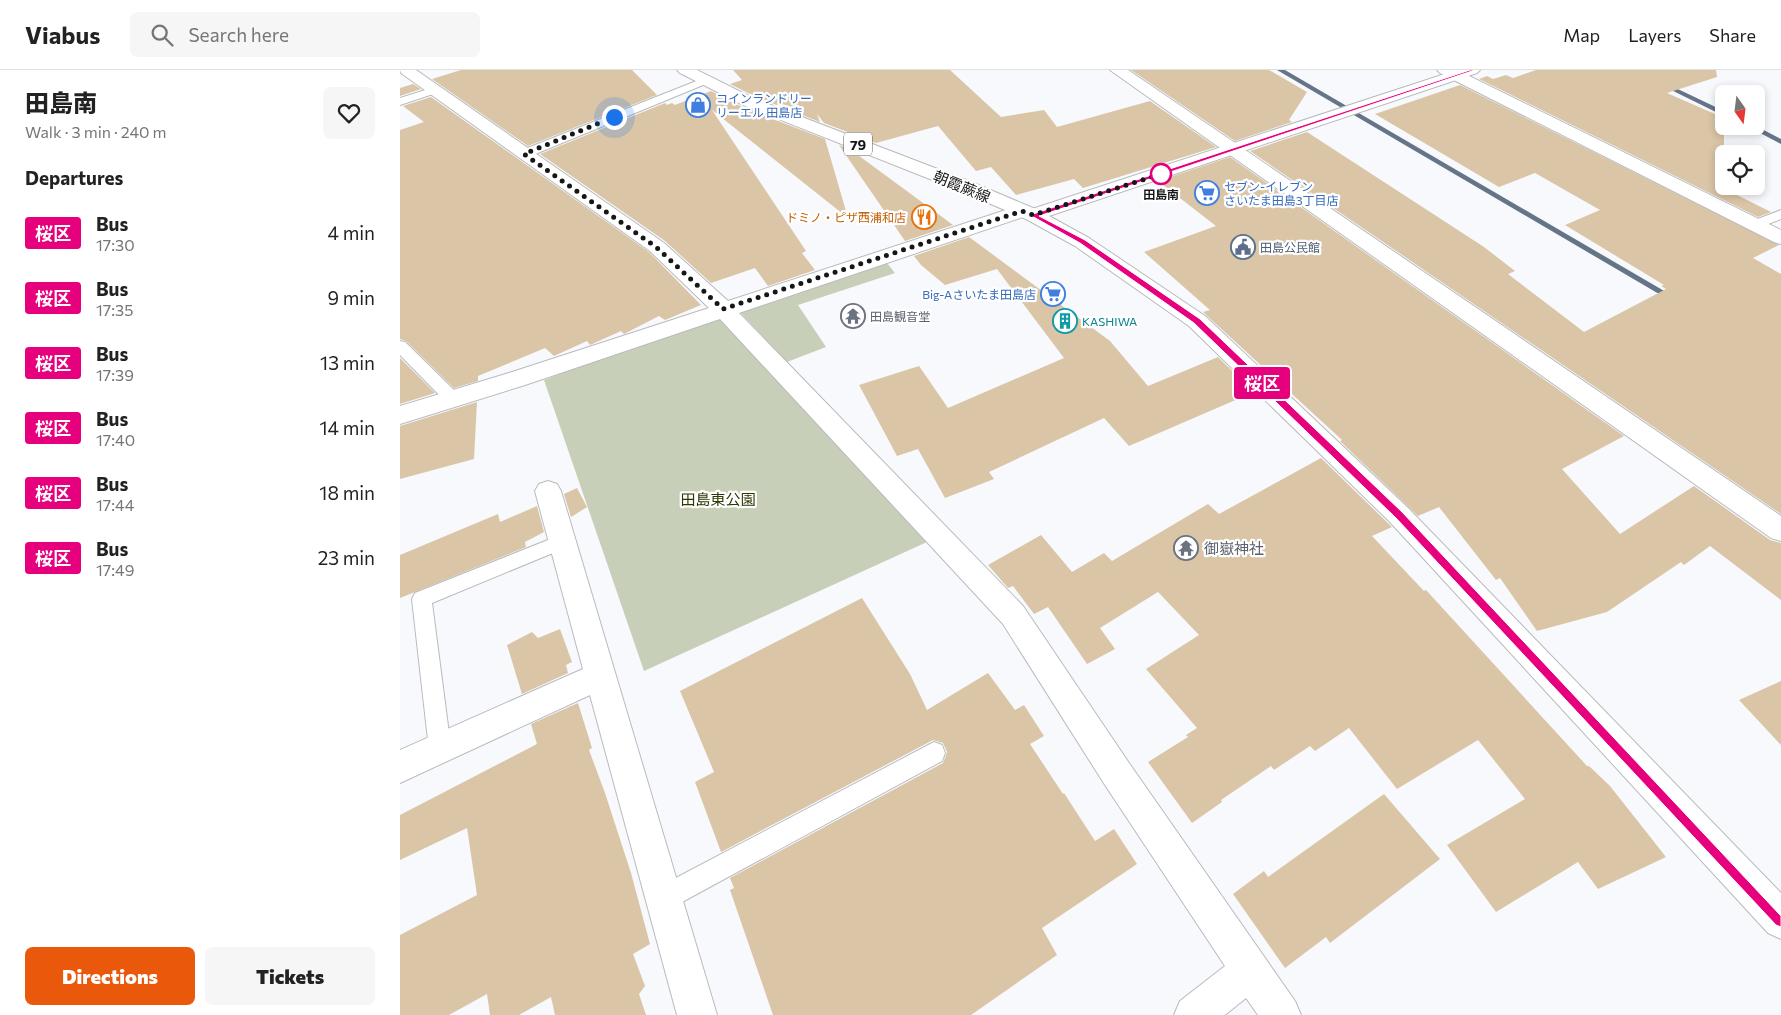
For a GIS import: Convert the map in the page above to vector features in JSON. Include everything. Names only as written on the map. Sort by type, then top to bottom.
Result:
[{"type":"street","points":[[406,70],[656,247],[723,309],[1013,615],[1117,774],[1281,1015]]},
{"type":"street","name":"朝霞蕨線","points":[[685,70],[749,102],[967,187],[1028,213],[1082,242],[1197,321],[1399,515],[1781,920]]},
{"type":"street","points":[[1118,70],[1781,530]]},
{"type":"street","points":[[400,414],[453,399],[723,309],[1234,150],[1458,72],[1781,238]]},
{"type":"street","points":[[548,491],[696,1015]]},
{"type":"street","points":[[400,768],[600,676]]},
{"type":"street","points":[[1194,1015],[1251,970]]},
{"type":"lane","points":[[524,154],[704,81]]},
{"type":"lane","points":[[400,102],[435,90]]},
{"type":"lane","points":[[1756,226],[1781,214]]},
{"type":"lane","points":[[400,346],[453,399]]},
{"type":"lane","points":[[440,749],[422,599],[562,541]]},
{"type":"lane","points":[[662,899],[934,752]]},
{"type":"green space","points":[[887,263],[895,273],[798,305],[826,347],[787,362],[739,311]]},
{"type":"green space","name":"田島東公園","points":[[720,315],[927,542],[644,671],[544,380]]},
{"type":"building","points":[[461,70],[632,70],[657,95],[528,146],[432,79]]},
{"type":"building","points":[[733,70],[950,70],[1001,117],[1044,110],[1057,127],[1150,101],[1216,147],[1083,188],[1074,179],[1016,195],[991,167],[976,171],[938,126],[876,143],[824,123],[817,114],[820,122],[756,97],[730,84],[742,80]]},
{"type":"building","points":[[1131,70],[1269,70],[1307,92],[1289,120],[1292,122],[1235,141]]},
{"type":"building","points":[[1536,70],[1716,70],[1717,77],[1667,93],[1715,114],[1715,135],[1724,135],[1724,145],[1715,145],[1715,195],[1737,195],[1771,212],[1758,217],[1479,79],[1487,76],[1493,79],[1506,75],[1513,78]]},
{"type":"building","points":[[413,84],[421,89],[400,96],[400,88]]},
{"type":"building","points":[[1460,85],[1779,245],[1753,258],[1781,274],[1781,514],[1250,151],[1307,132],[1484,247],[1515,271],[1508,274],[1584,332],[1666,289],[1661,286],[1664,285],[1565,225],[1600,210],[1535,173],[1499,187],[1375,114]]},
{"type":"building","points":[[711,91],[742,107],[825,139],[848,218],[712,110],[806,251],[802,253],[815,270],[768,286],[755,268],[711,283],[665,241],[540,154],[665,103],[667,105],[672,103],[675,105]]},
{"type":"building","points":[[431,97],[649,252],[701,305],[665,320],[659,316],[624,334],[621,331],[590,345],[587,341],[554,356],[545,348],[478,376],[478,381],[454,388],[406,341],[400,339],[400,130],[424,122],[403,106]]},
{"type":"building","points":[[839,145],[851,150],[953,225],[905,241]]},
{"type":"building","points":[[1230,157],[1624,436],[1562,469],[1620,534],[1694,486],[1770,540],[1781,543],[1781,600],[1710,546],[1684,565],[1681,562],[1607,612],[1537,631],[1500,578],[1496,580],[1439,507],[1418,516],[1340,441],[1342,440],[1203,312],[1210,310],[1144,252],[1216,226],[1158,181]]},
{"type":"building","points":[[969,237],[1110,341],[1148,386],[1218,357],[1254,392],[1129,446],[1104,418],[989,472],[994,479],[945,498],[918,449],[897,456],[859,385],[919,366],[948,408],[1064,358],[997,269],[945,285],[921,265],[914,256]]},
{"type":"building","points":[[400,358],[435,393],[400,404]]},
{"type":"building","points":[[477,402],[474,459],[400,479],[400,426]]},
{"type":"building","points":[[1321,458],[1392,527],[1372,536],[1424,591],[1426,590],[1587,766],[1610,786],[1666,857],[1598,889],[1578,862],[1496,912],[1447,845],[1525,799],[1478,740],[1397,789],[1349,728],[1315,751],[1310,746],[1274,770],[1271,766],[1221,800],[1222,802],[1192,823],[1148,762],[1188,737],[1186,735],[1197,728],[1146,669],[1199,635],[1158,592],[1100,628],[1115,649],[1087,664],[1048,607],[1034,614],[1013,586],[1008,588],[988,565],[1041,535],[1072,572],[1104,553],[1112,561],[1208,504],[1219,514]]},
{"type":"building","points":[[577,488],[587,507],[571,517],[564,494]]},
{"type":"building","points":[[537,506],[544,532],[525,542],[526,547],[400,598],[400,555],[498,514],[500,522]]},
{"type":"building","points":[[862,598],[910,674],[927,710],[988,673],[1015,710],[1024,705],[1044,736],[1030,744],[1095,841],[1114,829],[1137,864],[1042,928],[1057,955],[971,1015],[773,1015],[730,890],[734,888],[730,878],[943,763],[947,752],[943,743],[933,740],[721,852],[695,782],[714,772],[680,691]]},
{"type":"building","points":[[560,629],[572,662],[566,665],[568,673],[522,694],[507,645],[532,632],[538,638]]},
{"type":"building","points":[[1781,681],[1781,745],[1739,700]]},
{"type":"building","points":[[578,703],[592,748],[589,750],[631,873],[650,944],[633,954],[645,986],[639,994],[646,1015],[555,1015],[551,997],[519,1015],[490,1015],[487,994],[449,1015],[400,1015],[400,935],[477,895],[467,828],[400,860],[400,815],[537,744],[531,724]]},
{"type":"building","points":[[1384,794],[1440,859],[1330,943],[1326,937],[1285,968],[1233,894],[1264,871],[1268,877]]},
{"type":"waterway","points":[[1280,70],[1674,299]]},
{"type":"waterway","points":[[1663,84],[1715,110]]},
{"type":"waterway","points":[[1765,134],[1781,142]]},
{"type":"bus line","name":"桜区","points":[[1472,70],[1033,215],[1082,242],[1197,321],[1399,515],[1781,920]]},
{"type":"place","name":"コインランドリー リーエル 田島店","points":[[698,105]]},
{"type":"place","name":"田島南","points":[[1161,174]]},
{"type":"place","name":"セブン-イレブン さいたま田島3丁目店","points":[[1207,193]]},
{"type":"place","name":"ドミノ・ピザ西浦和店","points":[[924,217]]},
{"type":"place","name":"田島公民館","points":[[1243,247]]},
{"type":"place","name":"Big-Aさいたま田島店","points":[[1053,294]]},
{"type":"place","name":"田島観音堂","points":[[853,316]]},
{"type":"place","name":"KASHIWA","points":[[1065,321]]},
{"type":"place","name":"御嶽神社","points":[[1186,548]]},
{"type":"route","points":[[614,117],[524,154],[656,247],[723,309],[1022,211],[1033,215],[1161,174]]}]
